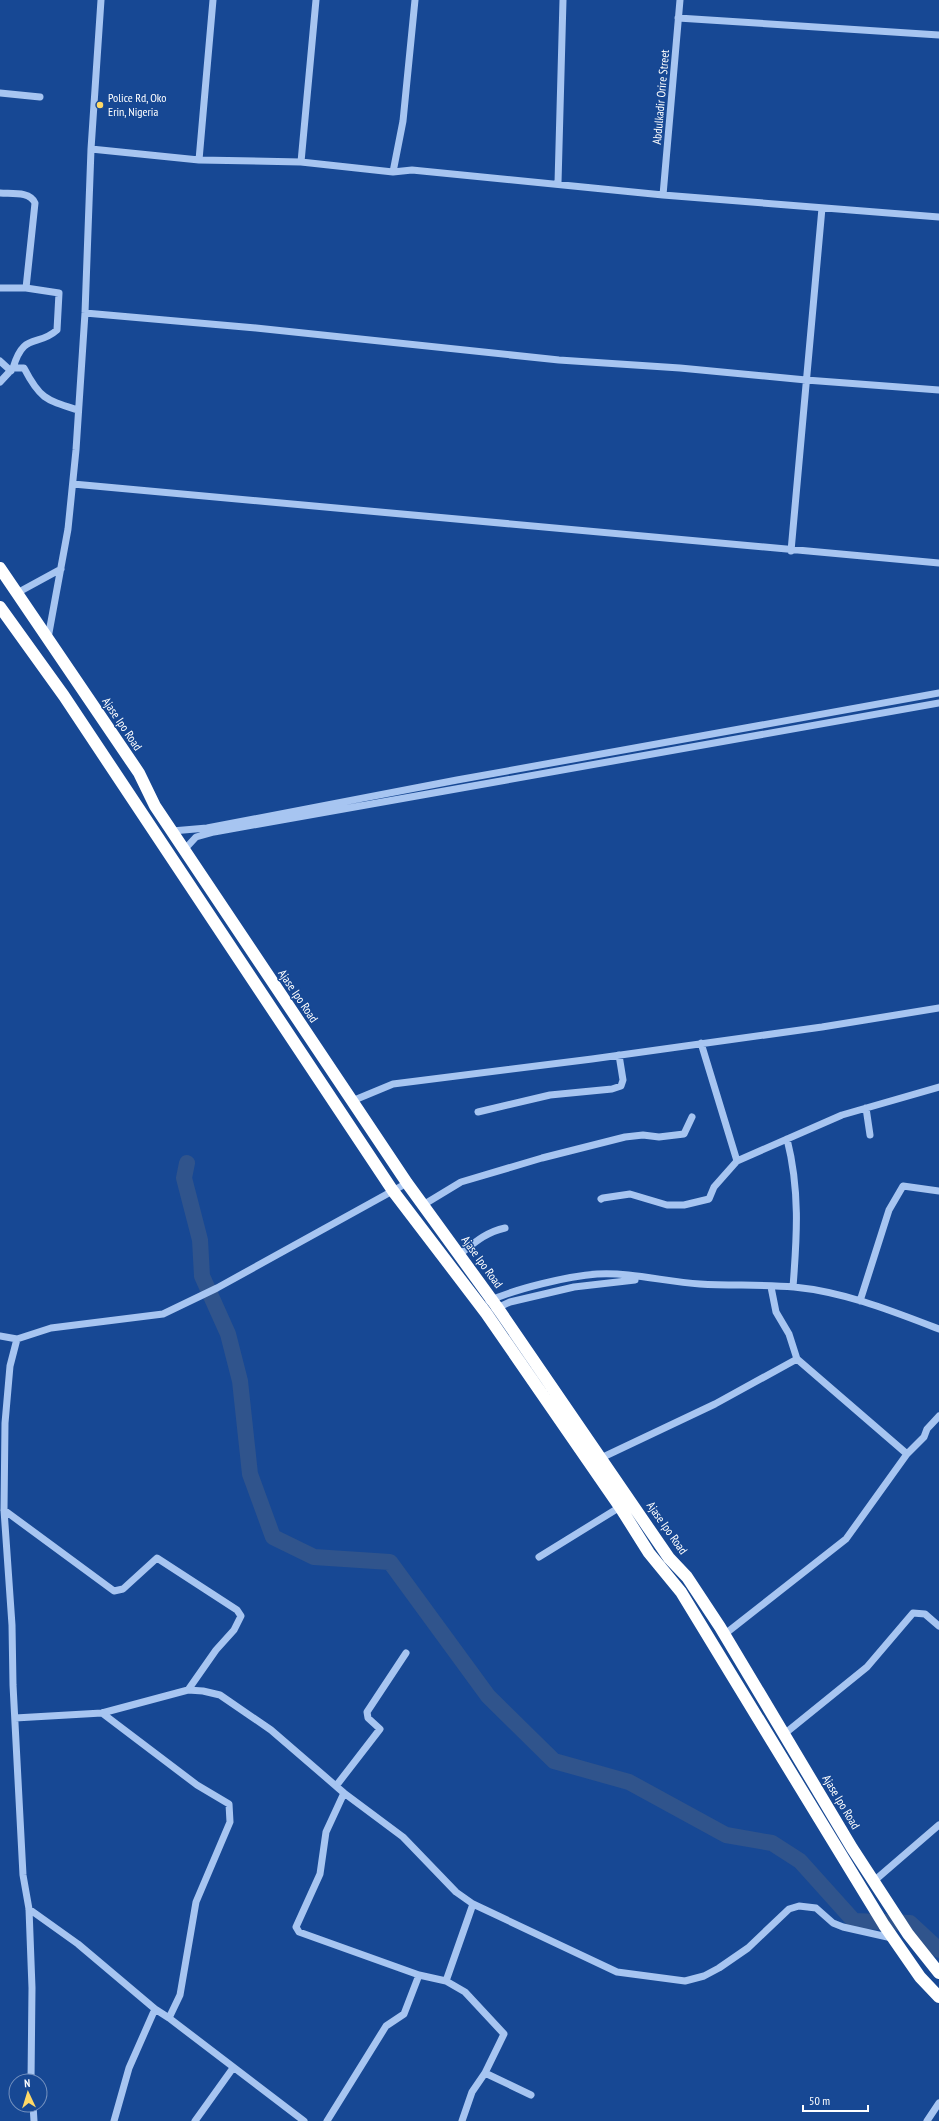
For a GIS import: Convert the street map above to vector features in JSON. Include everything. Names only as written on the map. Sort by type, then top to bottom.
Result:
[{"type":"highway","name":"Ajase Ipo Road","points":[[0,568],[139,773],[155,806],[407,1183],[494,1304],[669,1558],[687,1577],[724,1634],[784,1735],[899,1921],[939,1974]]},
{"type":"highway","points":[[0,607],[64,696],[393,1192],[483,1309],[620,1507],[649,1553],[681,1592],[892,1938],[920,1978],[939,1998]]},
{"type":"highway","points":[[750,1706],[763,1699]]},
{"type":"street","points":[[48,638],[68,529],[73,484],[84,313],[91,149],[101,0]]},
{"type":"street","points":[[199,160],[213,0]]},
{"type":"street","points":[[301,162],[316,0]]},
{"type":"street","points":[[394,172],[403,121],[415,0]]},
{"type":"street","points":[[558,183],[563,0]]},
{"type":"street","name":"Abdulkadir Orire Street","points":[[663,195],[680,0]]},
{"type":"street","points":[[678,18],[939,35]]},
{"type":"street","points":[[0,93],[40,97]]},
{"type":"street","points":[[91,149],[199,160],[301,162],[394,172],[412,170],[558,183],[663,195],[939,217]]},
{"type":"street","points":[[0,193],[28,195],[33,198],[35,203],[26,288]]},
{"type":"street","points":[[791,550],[822,208]]},
{"type":"street","points":[[0,288],[26,288],[59,293],[57,330],[49,335],[30,341],[17,353],[12,369],[0,382]]},
{"type":"street","points":[[84,313],[256,328],[559,360],[680,368],[806,380],[939,390]]},
{"type":"street","points":[[0,361],[12,369],[24,368],[42,395],[48,400],[78,410]]},
{"type":"street","points":[[73,484],[939,563]]},
{"type":"street","points":[[17,593],[61,569]]},
{"type":"street","points":[[172,830],[208,828],[519,769],[939,693]]},
{"type":"street","points":[[184,850],[196,837],[214,832],[939,703]]},
{"type":"street","points":[[352,1101],[393,1084],[619,1056],[701,1043],[822,1027],[939,1008]]},
{"type":"street","points":[[701,1043],[737,1161]]},
{"type":"street","points":[[478,1112],[550,1095],[621,1086],[623,1080],[619,1056]]},
{"type":"street","points":[[601,1199],[630,1194],[667,1205],[698,1203],[709,1199],[714,1187],[737,1161],[842,1115],[939,1087]]},
{"type":"street","points":[[866,1108],[870,1135]]},
{"type":"street","points":[[423,1205],[461,1182],[542,1158],[625,1137],[643,1135],[659,1137],[684,1134],[692,1117]]},
{"type":"street","points":[[787,1140],[794,1166],[798,1227],[793,1287]]},
{"type":"street","points":[[0,1336],[17,1339],[51,1328],[163,1314],[218,1288],[407,1183]]},
{"type":"street","points":[[860,1301],[889,1210],[903,1186],[939,1190]]},
{"type":"street","points":[[459,1255],[486,1234],[505,1228]]},
{"type":"street","points":[[483,1309],[494,1304],[510,1302],[574,1287],[604,1282],[661,1278],[698,1284],[793,1287],[882,1307],[939,1329]]},
{"type":"street","points":[[771,1287],[776,1312],[789,1334],[797,1359],[907,1454]]},
{"type":"street","points":[[17,1339],[10,1366],[5,1423],[4,1510],[12,1625],[22,1875],[29,1909],[32,1988],[31,2073]]},
{"type":"street","points":[[601,1458],[715,1404],[797,1359]]},
{"type":"street","points":[[724,1634],[846,1539],[907,1454],[924,1437],[927,1428],[939,1416]]},
{"type":"street","points":[[539,1557],[620,1507]]},
{"type":"street","points":[[4,1510],[114,1591],[123,1589],[157,1558],[237,1610],[241,1616],[234,1630],[216,1650],[188,1690]]},
{"type":"street","points":[[784,1735],[866,1667],[913,1613],[925,1614],[939,1626]]},
{"type":"street","points":[[336,1786],[380,1729],[368,1718],[367,1712],[406,1653]]},
{"type":"street","points":[[15,1718],[102,1713],[188,1690],[220,1695],[271,1730],[344,1793],[403,1837],[456,1892],[473,1904],[617,1972],[685,1981],[704,1976],[719,1968],[748,1948],[789,1908],[799,1906],[816,1908],[833,1922],[844,1927],[892,1938]]},
{"type":"street","points":[[102,1713],[191,1781],[229,1804],[230,1822],[196,1902],[180,1995],[169,2018]]},
{"type":"street","points":[[344,1793],[326,1832],[320,1874],[296,1927],[299,1932],[419,1975],[446,1981],[465,1992],[484,2010],[504,2034],[485,2073],[472,2092],[462,2121]]},
{"type":"street","points":[[874,1881],[939,1825]]},
{"type":"street","points":[[446,1981],[473,1904]]},
{"type":"street","points":[[29,1909],[78,1944],[154,2009],[169,2018],[304,2121]]},
{"type":"street","points":[[327,2121],[386,2026],[404,2014],[419,1975]]},
{"type":"street","points":[[114,2121],[129,2068],[154,2009]]},
{"type":"street","points":[[195,2121],[233,2068]]},
{"type":"street","points":[[485,2073],[531,2095]]},
{"type":"street","points":[[927,2121],[939,2103]]},
{"type":"waterway","points":[[187,1163],[184,1178],[200,1240],[202,1276],[228,1334],[240,1381],[250,1474],[273,1537],[314,1557],[390,1562],[488,1696],[554,1761],[629,1782],[726,1835],[772,1843],[800,1861],[854,1921],[910,1923],[939,1950]]},
{"type":"place","name":"Police Rd, Oko Erin, Nigeria","points":[[100,105]]}]
